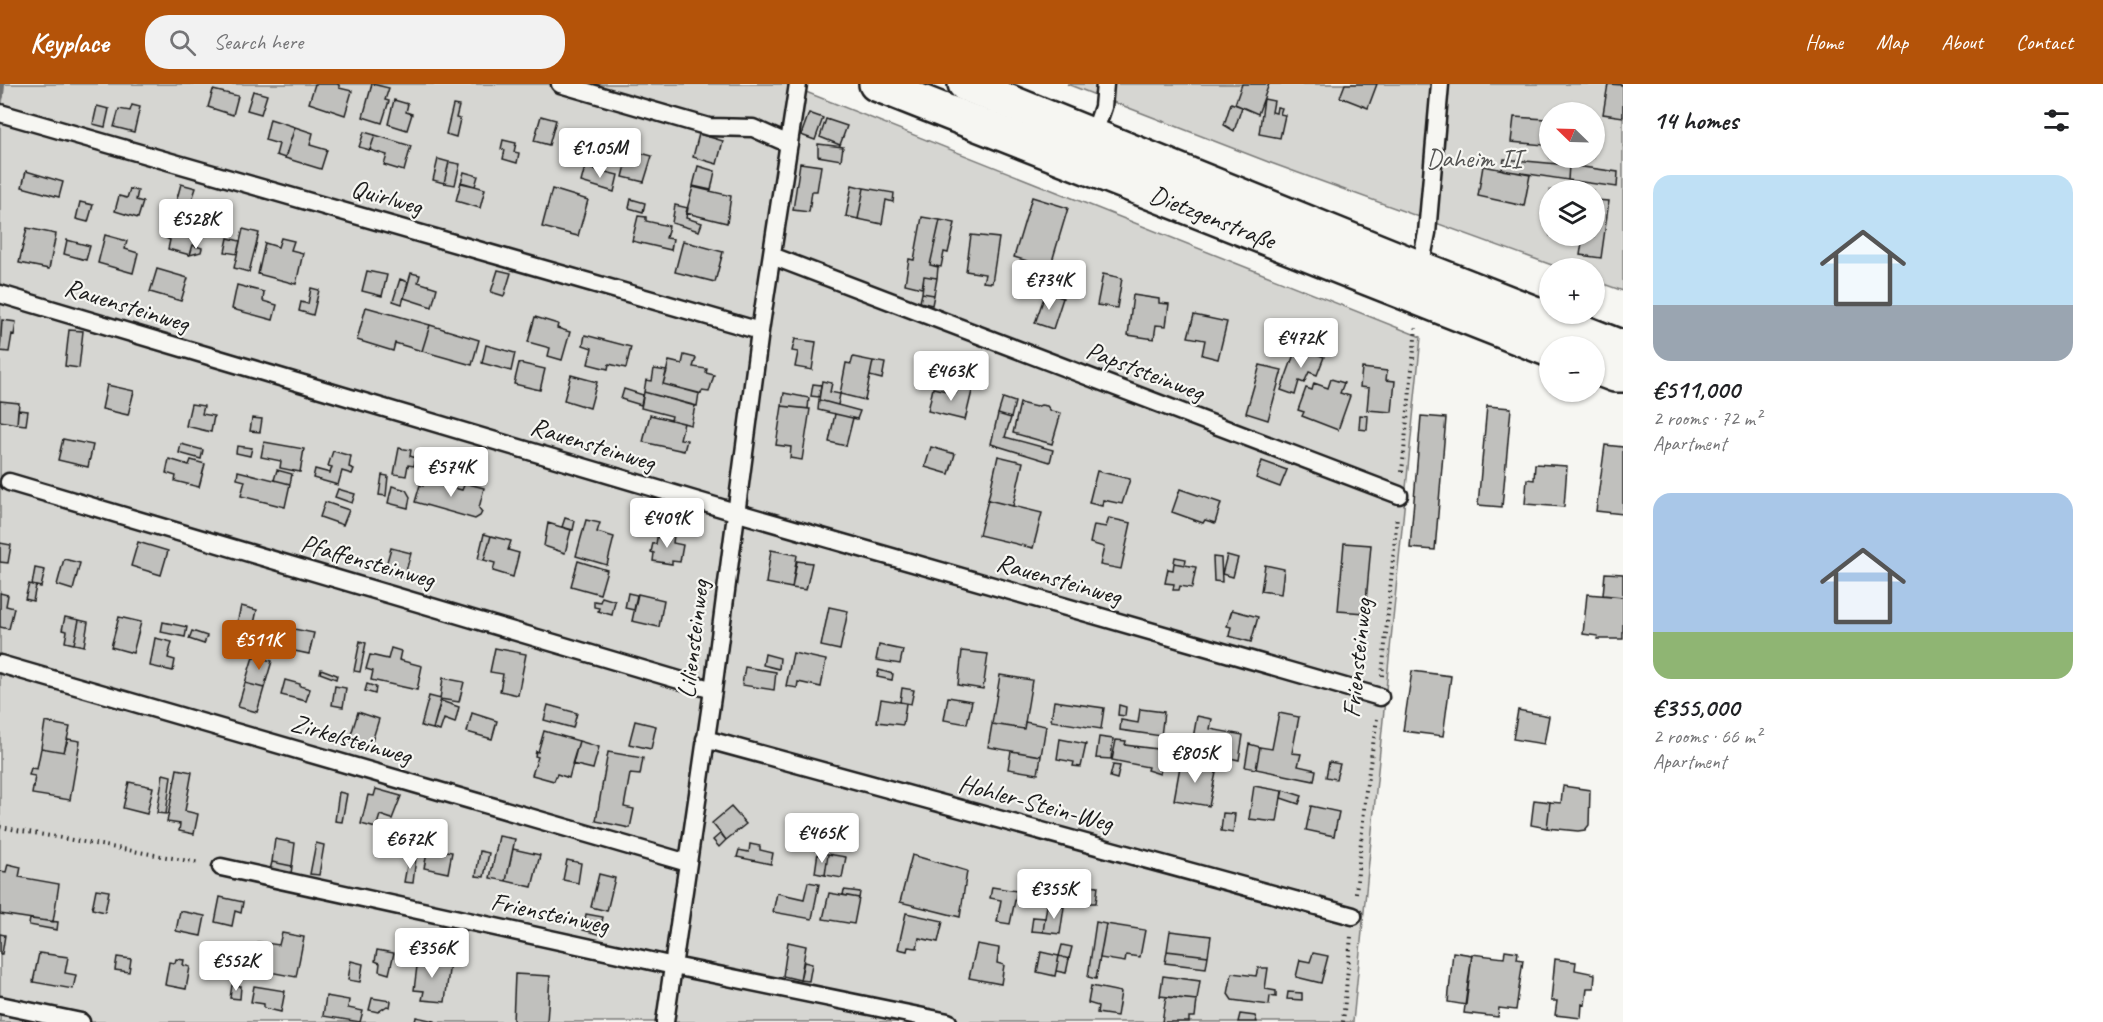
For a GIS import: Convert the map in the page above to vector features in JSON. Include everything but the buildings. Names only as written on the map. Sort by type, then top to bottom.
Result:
[{"type":"main road","name":"Dietzgenstraße","points":[[876,84],[1420,284],[1623,348]]},
{"type":"main road","name":"Dietzgenstraße","points":[[964,84],[1093,136],[1420,284],[1539,344]]},
{"type":"main road","points":[[1605,371],[1623,375]]},
{"type":"lane","points":[[560,84],[709,127],[753,128],[789,144]]},
{"type":"lane","name":"Liliensteinweg","points":[[665,1022],[713,690],[760,331],[798,84]]},
{"type":"lane","points":[[1093,136],[1103,107],[1105,84]]},
{"type":"lane","points":[[1420,284],[1427,233],[1440,84]]},
{"type":"lane","name":"Quirlweg","points":[[0,112],[760,331]]},
{"type":"lane","name":"Papststeinweg","points":[[772,256],[1400,495]]},
{"type":"lane","name":"Rauensteinweg","points":[[0,294],[735,512],[1380,697]]},
{"type":"lane","name":"Pfaffensteinweg","points":[[9,482],[713,690]]},
{"type":"lane","name":"Zirkelsteinweg","points":[[0,664],[688,863]]},
{"type":"lane","name":"Hohler-Stein-Weg","points":[[705,740],[1353,916]]},
{"type":"lane","name":"Friensteinweg","points":[[221,867],[674,966],[948,1022]]},
{"type":"lane","points":[[0,1005],[81,1022]]},
{"type":"path","name":"Friensteinweg","points":[[1343,1022],[1366,790],[1380,697],[1420,284]]},
{"type":"path","points":[[0,827],[221,867]]},
{"type":"green space","points":[[4,84],[786,84],[1421,337],[1353,1022],[0,1022],[0,123]]},
{"type":"green space","name":"Daheim II","points":[[1067,84],[1623,84],[1623,291],[1605,285],[1605,258],[1539,258],[1539,260],[1271,163]]},
{"type":"waterway","points":[[0,96],[1,84]]}]
